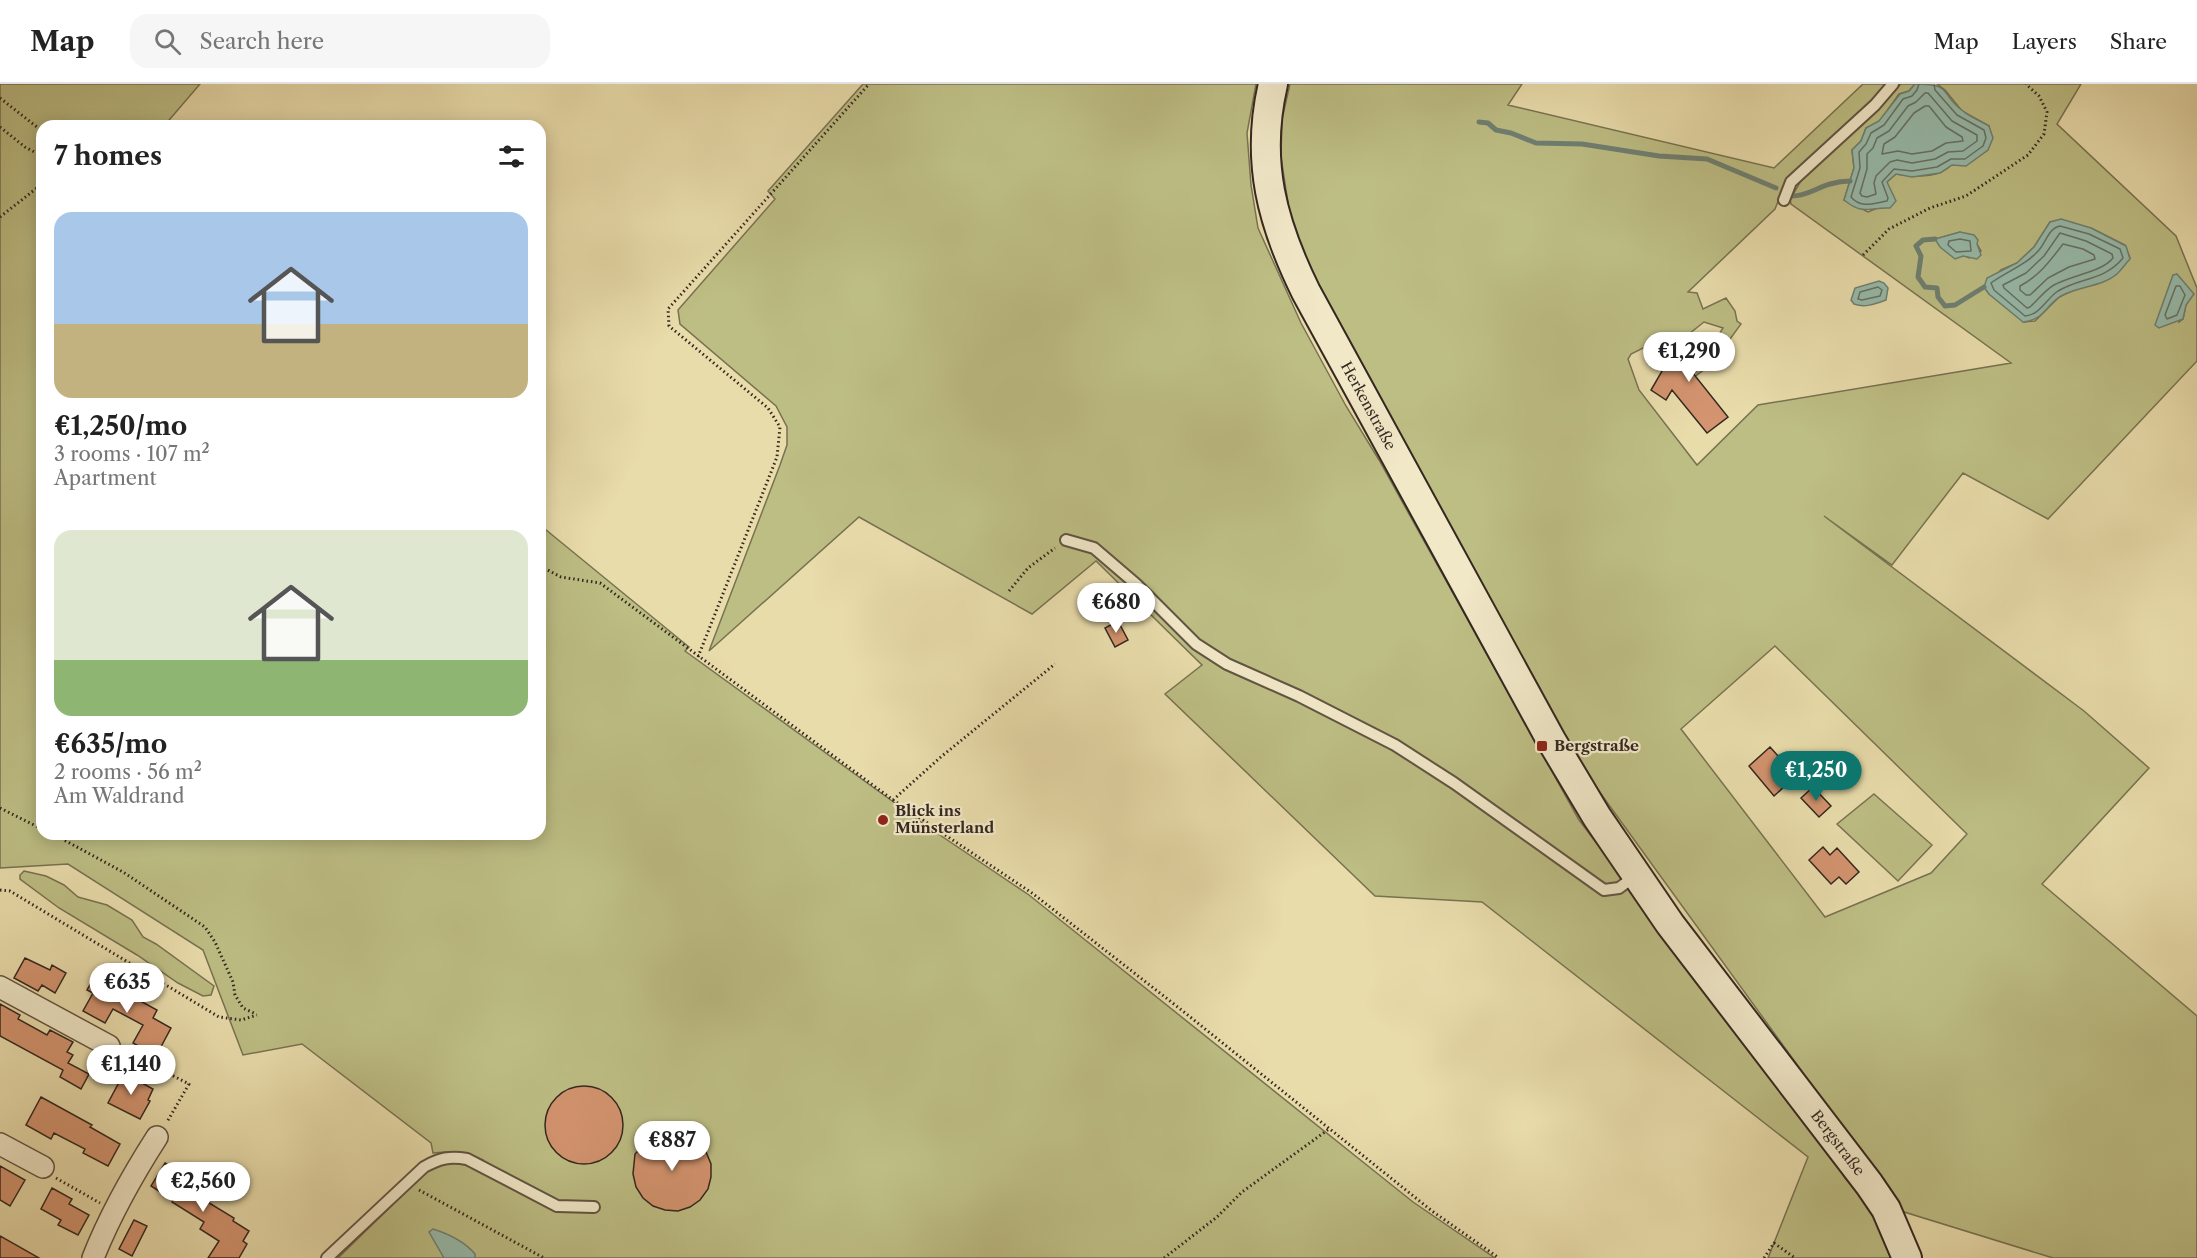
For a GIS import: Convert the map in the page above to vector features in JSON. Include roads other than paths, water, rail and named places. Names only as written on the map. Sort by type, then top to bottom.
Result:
[{"type":"main road","name":"Herkenstraße","points":[[1274,84],[1266,127],[1266,165],[1271,200],[1293,265],[1534,708]]},
{"type":"main road","name":"Bergstraße","points":[[1534,708],[1597,818],[1636,875],[1712,980],[1886,1209],[1907,1258]]},
{"type":"street","points":[[0,987],[109,1046]]},
{"type":"street","points":[[93,1258],[131,1178],[158,1137]]},
{"type":"street","points":[[0,1144],[43,1167]]},
{"type":"lane","points":[[1784,200],[1791,182],[1875,105],[1893,84]]},
{"type":"lane","points":[[1066,540],[1094,548],[1136,584],[1196,644],[1227,664],[1299,696],[1395,745],[1479,801],[1604,890],[1619,888],[1636,875]]},
{"type":"lane","points":[[327,1258],[424,1167],[440,1158],[454,1156],[467,1159],[557,1206],[594,1208]]},
{"type":"water","points":[[1915,84],[1928,84],[1941,88],[1955,105],[1989,126],[1993,138],[1988,150],[1966,166],[1952,165],[1940,173],[1912,177],[1896,174],[1887,182],[1896,201],[1890,208],[1866,210],[1857,208],[1844,200],[1854,168],[1852,150],[1861,141],[1866,128],[1879,121],[1900,94],[1909,91]]},
{"type":"water","points":[[2061,219],[2091,228],[2126,246],[2130,259],[2112,278],[2061,296],[2040,316],[2023,322],[1989,294],[1984,287],[1987,278],[2017,263],[2034,247],[2050,222]]},
{"type":"water","points":[[1960,232],[1974,235],[1978,240],[1981,255],[1977,259],[1963,256],[1955,259],[1940,247],[1935,239]]},
{"type":"water","points":[[2177,274],[2194,294],[2186,305],[2183,319],[2159,328],[2155,325],[2173,275]]},
{"type":"water","points":[[1879,281],[1888,288],[1886,300],[1866,306],[1854,304],[1851,300],[1855,288]]},
{"type":"water","points":[[433,1229],[461,1242],[471,1249],[475,1258],[444,1258],[429,1232]]},
{"type":"waterway","points":[[1479,122],[1488,123],[1496,130],[1536,143],[1582,144],[1659,156],[1707,159],[1776,188]]},
{"type":"waterway","points":[[1792,196],[1833,183],[1850,181]]},
{"type":"waterway","points":[[1935,239],[1923,240],[1916,246],[1921,256],[1918,277],[1925,287],[1937,288],[1938,297],[1945,306],[1955,305],[1984,287]]},
{"type":"place","name":"Bergstraße","points":[[1542,746]]},
{"type":"place","name":"Blick ins Münsterland","points":[[883,820]]}]
